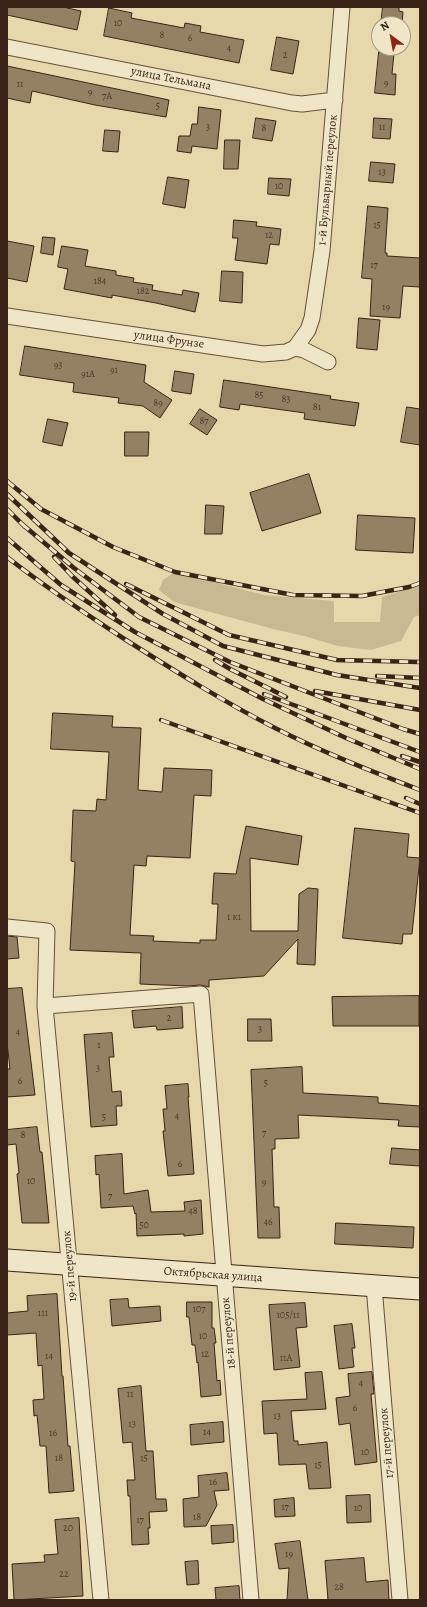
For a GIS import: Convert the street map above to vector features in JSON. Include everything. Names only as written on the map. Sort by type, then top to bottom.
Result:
[{"type":"street","name":"1-й Бульварный переулок","points":[[295,348],[308,330],[313,312],[322,251],[342,7]]},
{"type":"street","name":"улица Тельмана","points":[[7,47],[292,103],[302,104],[335,100]]},
{"type":"street","name":"улица Фрунзе","points":[[7,316],[264,354],[286,352],[295,348]]},
{"type":"street","points":[[295,348],[304,350],[328,362]]},
{"type":"street","name":"19-й переулок","points":[[7,927],[47,931],[45,1006],[101,1600]]},
{"type":"street","name":"18-й переулок","points":[[45,1006],[201,994],[251,1600]]},
{"type":"street","name":"Октябрьская улица","points":[[7,1260],[420,1289]]},
{"type":"street","name":"17-й переулок","points":[[374,1286],[400,1600]]},
{"type":"shaded area","points":[[175,572],[264,595],[334,601],[334,622],[380,622],[382,597],[420,585],[420,615],[414,617],[401,641],[371,650],[338,646],[174,602],[159,590],[163,580]]},
{"type":"building","points":[[7,7],[63,7],[81,11],[77,30],[7,15]]},
{"type":"building","points":[[383,7],[399,7],[399,11],[403,12],[403,16],[382,16]]},
{"type":"building","points":[[109,8],[132,13],[131,18],[184,28],[185,23],[201,26],[200,32],[244,40],[239,63],[104,36]]},
{"type":"building","points":[[277,37],[299,41],[293,74],[271,70]]},
{"type":"building","points":[[379,56],[394,56],[392,74],[396,74],[395,95],[375,93]]},
{"type":"building","points":[[7,66],[169,100],[166,117],[95,105],[32,91],[30,103],[7,98]]},
{"type":"building","points":[[199,107],[221,110],[217,149],[192,146],[191,153],[177,151],[179,136],[190,136],[192,124],[197,124]]},
{"type":"building","points":[[256,118],[276,121],[272,141],[253,138]]},
{"type":"building","points":[[374,118],[392,119],[390,139],[373,138]]},
{"type":"building","points":[[105,130],[120,131],[118,152],[103,151]]},
{"type":"building","points":[[225,140],[240,140],[238,169],[224,169]]},
{"type":"building","points":[[371,162],[395,164],[393,183],[369,181]]},
{"type":"building","points":[[168,177],[189,180],[185,208],[163,204]]},
{"type":"building","points":[[269,178],[291,179],[289,196],[268,194]]},
{"type":"building","points":[[368,206],[388,208],[385,253],[387,253],[387,256],[420,258],[420,287],[403,286],[400,318],[370,316],[372,279],[362,278]]},
{"type":"building","points":[[234,220],[257,222],[256,226],[281,229],[279,245],[270,244],[267,264],[235,260],[238,238],[233,238]]},
{"type":"building","points":[[43,237],[55,238],[53,255],[41,253]]},
{"type":"building","points":[[7,241],[34,246],[27,282],[7,278]]},
{"type":"building","points":[[62,246],[88,250],[85,266],[116,271],[116,275],[134,278],[133,282],[153,285],[152,290],[182,295],[183,290],[199,293],[195,312],[112,295],[112,298],[64,289],[68,269],[58,267]]},
{"type":"building","points":[[222,271],[243,272],[242,303],[220,301]]},
{"type":"building","points":[[359,318],[380,320],[377,350],[357,348]]},
{"type":"building","points":[[25,346],[146,365],[144,382],[172,400],[160,418],[143,406],[118,403],[119,398],[73,392],[74,383],[20,375]]},
{"type":"building","points":[[175,371],[194,374],[191,394],[172,391]]},
{"type":"building","points":[[224,380],[331,396],[330,399],[359,403],[355,426],[304,419],[305,413],[240,404],[239,410],[220,407]]},
{"type":"building","points":[[407,407],[420,409],[420,445],[401,442]]},
{"type":"building","points":[[200,409],[217,420],[207,435],[190,424]]},
{"type":"building","points":[[48,419],[68,423],[62,446],[43,442]]},
{"type":"building","points":[[125,432],[149,432],[148,456],[125,456]]},
{"type":"building","points":[[309,474],[321,513],[262,531],[250,493]]},
{"type":"building","points":[[206,505],[224,506],[222,534],[205,534]]},
{"type":"building","points":[[358,515],[415,518],[413,553],[356,550]]},
{"type":"building","points":[[53,713],[113,716],[112,727],[141,728],[138,790],[162,792],[164,768],[212,770],[211,796],[194,795],[190,858],[147,856],[146,866],[134,865],[130,935],[154,936],[153,941],[200,943],[200,940],[216,940],[218,904],[212,904],[214,873],[236,874],[246,826],[302,836],[298,865],[250,858],[251,931],[298,931],[299,894],[308,888],[318,889],[315,965],[297,964],[298,939],[264,976],[209,980],[209,987],[200,985],[140,984],[141,953],[70,950],[75,862],[71,861],[73,810],[96,811],[97,799],[106,800],[109,752],[51,749]]},
{"type":"building","points":[[355,828],[409,834],[407,857],[420,858],[412,934],[403,934],[402,944],[343,938]]},
{"type":"building","points":[[7,936],[17,937],[19,958],[7,959]]},
{"type":"building","points":[[22,988],[35,1095],[7,1097],[7,1069],[10,1069],[7,1043],[7,989]]},
{"type":"building","points":[[419,996],[419,1026],[333,1026],[332,997]]},
{"type":"building","points":[[182,1007],[183,1028],[157,1030],[156,1026],[134,1028],[132,1011]]},
{"type":"building","points":[[248,1019],[271,1019],[272,1041],[248,1041]]},
{"type":"building","points":[[112,1033],[114,1057],[109,1057],[112,1092],[121,1091],[122,1106],[116,1106],[117,1125],[91,1127],[84,1035]]},
{"type":"building","points":[[302,1067],[303,1093],[378,1097],[378,1103],[420,1106],[420,1127],[398,1126],[399,1120],[298,1115],[299,1138],[275,1139],[275,1149],[272,1149],[274,1207],[279,1207],[280,1238],[258,1238],[251,1070]]},
{"type":"building","points":[[188,1084],[194,1174],[168,1176],[163,1131],[165,1131],[163,1109],[167,1109],[165,1086]]},
{"type":"building","points":[[37,1127],[40,1152],[42,1152],[49,1223],[22,1223],[17,1174],[19,1173],[16,1144],[7,1145],[7,1130]]},
{"type":"building","points":[[392,1148],[420,1150],[420,1166],[390,1164]]},
{"type":"building","points":[[122,1154],[124,1194],[148,1190],[151,1212],[185,1211],[184,1202],[201,1200],[203,1234],[184,1236],[184,1234],[137,1236],[136,1213],[135,1214],[133,1206],[101,1208],[99,1174],[96,1175],[95,1156]]},
{"type":"building","points":[[336,1223],[414,1227],[413,1248],[335,1244]]},
{"type":"building","points":[[57,1294],[68,1446],[70,1446],[74,1491],[49,1493],[46,1446],[40,1446],[37,1415],[34,1416],[33,1400],[44,1399],[42,1365],[38,1366],[36,1333],[7,1335],[7,1313],[28,1311],[27,1296]]},
{"type":"building","points":[[128,1299],[129,1308],[160,1306],[161,1321],[112,1326],[110,1300]]},
{"type":"building","points":[[187,1302],[212,1302],[212,1328],[214,1328],[216,1343],[214,1343],[217,1381],[220,1380],[221,1395],[201,1397],[198,1362],[197,1363],[195,1345],[192,1345],[189,1317],[187,1317]]},
{"type":"building","points":[[305,1303],[307,1327],[296,1328],[300,1367],[274,1370],[269,1305]]},
{"type":"building","points":[[352,1324],[355,1348],[352,1348],[354,1367],[339,1369],[334,1326]]},
{"type":"building","points":[[322,1372],[326,1409],[291,1411],[294,1441],[298,1441],[298,1445],[327,1442],[331,1488],[309,1489],[306,1464],[279,1465],[277,1433],[264,1434],[262,1401],[307,1399],[305,1373]]},
{"type":"building","points":[[372,1372],[374,1394],[371,1394],[377,1462],[355,1465],[350,1423],[339,1425],[336,1398],[350,1396],[348,1374]]},
{"type":"building","points":[[141,1386],[146,1451],[153,1451],[156,1499],[166,1499],[167,1511],[149,1512],[149,1544],[132,1545],[130,1496],[128,1496],[127,1480],[135,1480],[132,1442],[123,1443],[118,1389]]},
{"type":"building","points":[[223,1422],[224,1442],[191,1445],[190,1425]]},
{"type":"building","points":[[227,1473],[229,1490],[214,1491],[217,1505],[206,1526],[184,1527],[183,1499],[199,1497],[198,1476]]},
{"type":"building","points":[[370,1495],[371,1522],[347,1523],[346,1496]]},
{"type":"building","points":[[294,1498],[295,1516],[275,1517],[274,1500]]},
{"type":"building","points":[[79,1518],[83,1596],[14,1600],[12,1564],[45,1562],[44,1555],[58,1554],[55,1520]]},
{"type":"building","points":[[233,1525],[234,1542],[212,1544],[211,1526]]},
{"type":"building","points":[[300,1541],[308,1600],[287,1600],[289,1568],[279,1569],[275,1544]]},
{"type":"building","points":[[364,1558],[366,1582],[388,1580],[389,1600],[328,1600],[325,1561]]},
{"type":"building","points":[[198,1561],[199,1584],[187,1585],[185,1562]]},
{"type":"building","points":[[239,1586],[240,1600],[216,1600],[215,1588]]},
{"type":"railway","points":[[7,481],[41,509],[113,547],[175,572],[293,595],[362,596],[409,587],[420,583]]},
{"type":"railway","points":[[7,494],[69,553],[163,614],[223,646],[337,675],[420,688]]},
{"type":"railway","points":[[7,509],[25,527]]},
{"type":"railway","points":[[22,524],[74,568],[139,617],[230,662],[403,729],[420,734]]},
{"type":"railway","points":[[7,538],[61,585],[135,632],[263,699],[346,738],[420,769]]},
{"type":"railway","points":[[7,557],[51,590],[111,630],[181,675],[237,708],[311,745],[420,790]]},
{"type":"railway","points":[[54,557],[73,577],[115,615]]},
{"type":"railway","points":[[126,584],[229,635],[337,660],[420,662]]},
{"type":"railway","points":[[215,660],[286,697]]},
{"type":"railway","points":[[377,676],[420,678]]},
{"type":"railway","points":[[315,691],[420,710]]},
{"type":"railway","points":[[264,694],[420,752]]},
{"type":"railway","points":[[161,720],[420,813]]},
{"type":"railway","points":[[402,756],[420,762]]},
{"type":"railway","points":[[406,798],[420,804]]}]
